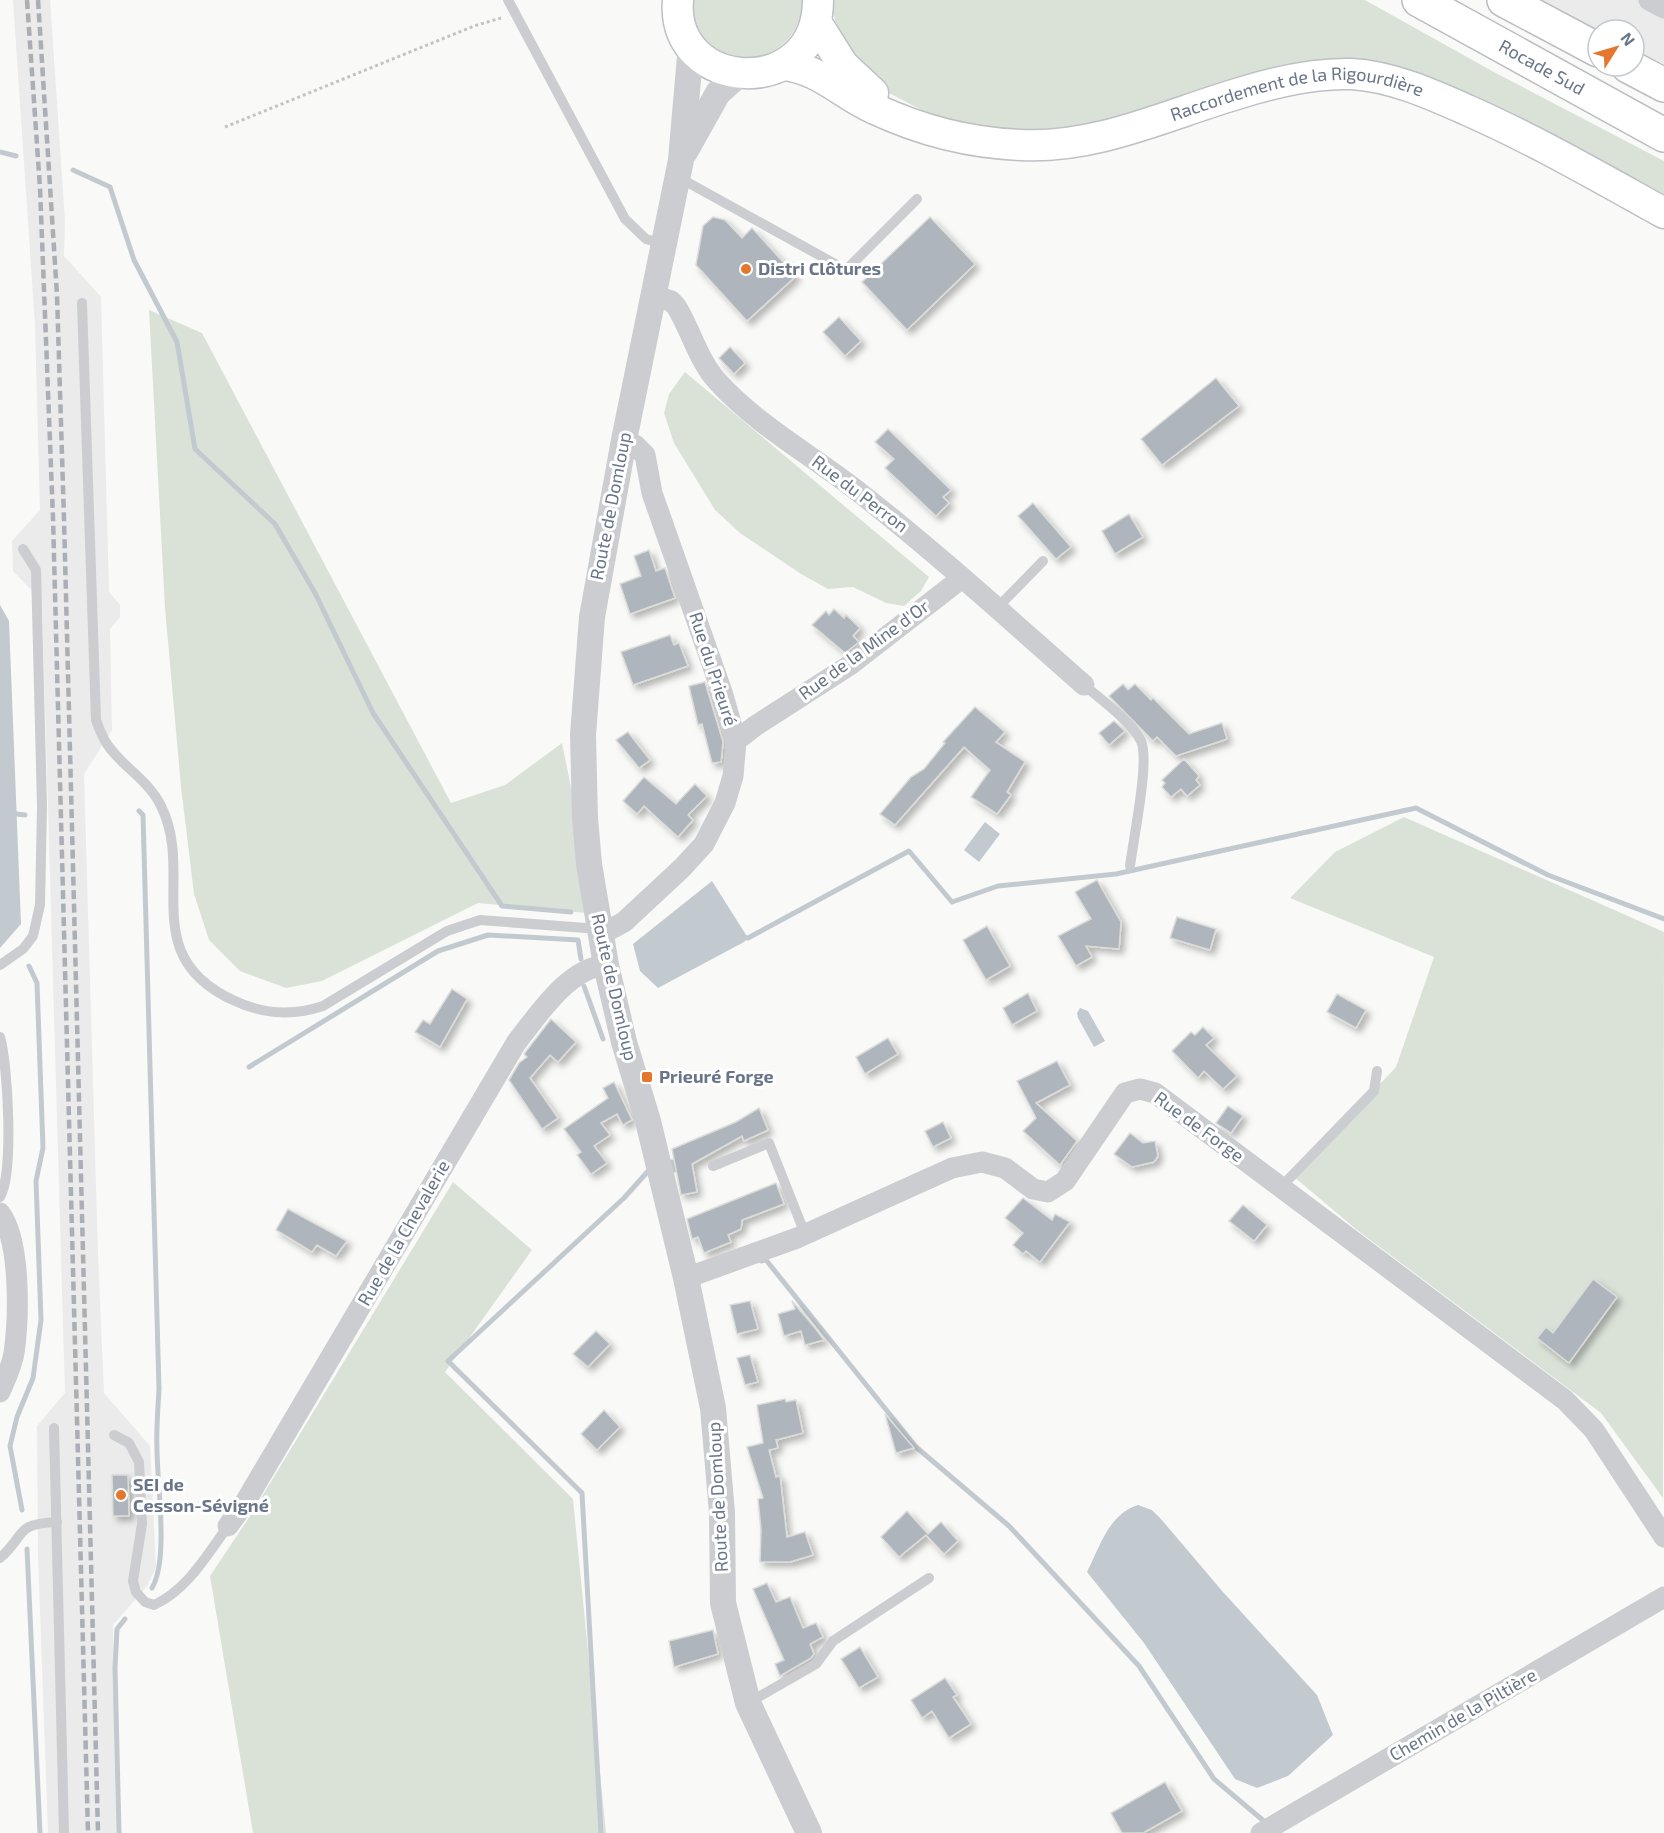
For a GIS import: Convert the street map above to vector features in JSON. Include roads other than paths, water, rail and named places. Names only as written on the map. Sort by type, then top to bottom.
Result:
[{"type":"highway","name":"Rocade Sud","points":[[1419,0],[1664,135]]},
{"type":"highway","points":[[1504,0],[1586,44]]},
{"type":"highway","points":[[1646,76],[1664,85]]},
{"type":"main road","points":[[678,0],[681,26],[691,45],[717,68],[739,74],[762,73],[783,65],[800,51],[817,11]]},
{"type":"main road","name":"Raccordement de la Rigourdière","points":[[817,11],[834,52],[854,77],[908,121]]},
{"type":"main road","name":"Raccordement de la Rigourdière","points":[[783,65],[811,71],[874,109],[942,133],[984,142],[1025,146],[1063,144],[1128,129],[1268,85],[1327,75],[1372,76],[1417,89],[1484,118],[1664,213]]},
{"type":"street","points":[[1649,0],[1664,8]]},
{"type":"street","name":"Route de Domloup","points":[[691,45],[680,168],[596,588],[585,681],[584,798],[589,864],[606,965],[624,1042],[648,1120],[686,1278],[717,1432],[722,1514],[723,1602],[748,1703],[809,1833]]},
{"type":"street","name":"Route de Domloup","points":[[680,168],[707,109],[728,81],[739,74]]},
{"type":"street","name":"Rue du Perron","points":[[653,295],[672,301],[706,366],[716,380],[746,409],[840,477],[938,554],[996,609],[1084,685]]},
{"type":"street","name":"Rue du Prieuré","points":[[599,929],[611,929],[624,922],[675,875],[704,844],[725,803],[733,776],[736,741],[723,695],[652,493],[645,455],[636,445],[624,440]]},
{"type":"street","name":"Rue de la Mine d'Or","points":[[736,741],[755,726],[850,665],[962,578]]},
{"type":"street","name":"Rue de la Chevalerie","points":[[228,1526],[244,1504],[516,1043],[548,1004],[577,976],[588,969],[606,965]]},
{"type":"street","name":"Rue de Forge","points":[[686,1278],[805,1234],[952,1168],[982,1162],[1005,1168],[1033,1189],[1048,1191],[1065,1181],[1125,1093],[1140,1089],[1155,1093],[1564,1400],[1594,1430],[1664,1537]]},
{"type":"street","points":[[0,1213],[10,1230],[17,1315],[14,1355],[0,1392]]},
{"type":"street","name":"Chemin de la Piltière","points":[[1261,1833],[1664,1597]]},
{"type":"lane","points":[[507,0],[625,219],[646,239],[664,244]]},
{"type":"lane","points":[[680,168],[846,270],[917,199]]},
{"type":"lane","points":[[82,303],[96,720],[107,744],[141,777],[161,806],[168,826],[173,867],[173,929],[183,955],[201,980],[224,996],[257,1010],[267,1013],[304,1012],[323,1006],[447,931],[480,921],[599,929]]},
{"type":"lane","points":[[0,965],[23,949],[33,936],[40,905],[42,806],[36,570],[23,549]]},
{"type":"lane","points":[[996,609],[1043,561]]},
{"type":"lane","points":[[1084,685],[1130,727],[1141,741],[1143,765],[1130,866]]},
{"type":"lane","points":[[0,1038],[7,1073],[7,1168],[0,1197]]},
{"type":"lane","points":[[1281,1187],[1374,1091],[1377,1071]]},
{"type":"lane","points":[[712,1166],[769,1143],[805,1234]]},
{"type":"lane","points":[[54,1428],[64,1833]]},
{"type":"lane","points":[[114,1435],[129,1443],[139,1462],[142,1524],[133,1581],[136,1592],[145,1602],[153,1605],[178,1591],[228,1526]]},
{"type":"lane","points":[[0,1558],[10,1549],[20,1532],[38,1522],[57,1522]]},
{"type":"lane","points":[[748,1703],[816,1664],[833,1641],[929,1578]]},
{"type":"waterway","points":[[0,152],[16,156]]},
{"type":"waterway","points":[[73,170],[110,187],[134,260],[177,342],[195,449],[275,524],[315,593],[373,713],[502,906],[571,912]]},
{"type":"waterway","points":[[741,937],[748,938],[909,851],[952,902],[998,886],[1116,874],[1416,808],[1548,875],[1664,919]]},
{"type":"waterway","points":[[11,810],[16,814],[25,815]]},
{"type":"waterway","points":[[139,811],[143,815],[159,1389],[157,1442],[161,1541],[157,1575],[152,1588]]},
{"type":"waterway","points":[[249,1067],[438,951],[488,935],[578,940],[581,959]]},
{"type":"waterway","points":[[22,1510],[10,1446],[17,1417],[33,1378],[41,1320],[36,1181],[43,1148],[37,983],[29,966]]},
{"type":"waterway","points":[[584,986],[603,1039]]},
{"type":"waterway","points":[[672,1162],[674,1170]]},
{"type":"waterway","points":[[601,1833],[582,1493],[448,1361],[624,1198],[650,1169]]},
{"type":"waterway","points":[[761,1261],[766,1260],[916,1447],[1009,1526],[1139,1666],[1214,1779],[1265,1822]]},
{"type":"waterway","points":[[27,1549],[40,1833]]},
{"type":"waterway","points":[[119,1833],[115,1668],[117,1629],[125,1619]]},
{"type":"railway","points":[[27,0],[40,188],[53,518],[88,1833]]},
{"type":"railway","points":[[38,0],[57,295],[98,1833]]},
{"type":"place","name":"Distri Clôtures","points":[[746,269]]},
{"type":"place","name":"Prieuré Forge","points":[[647,1077]]},
{"type":"place","name":"SEI de Cesson-Sévigné","points":[[121,1495]]}]
